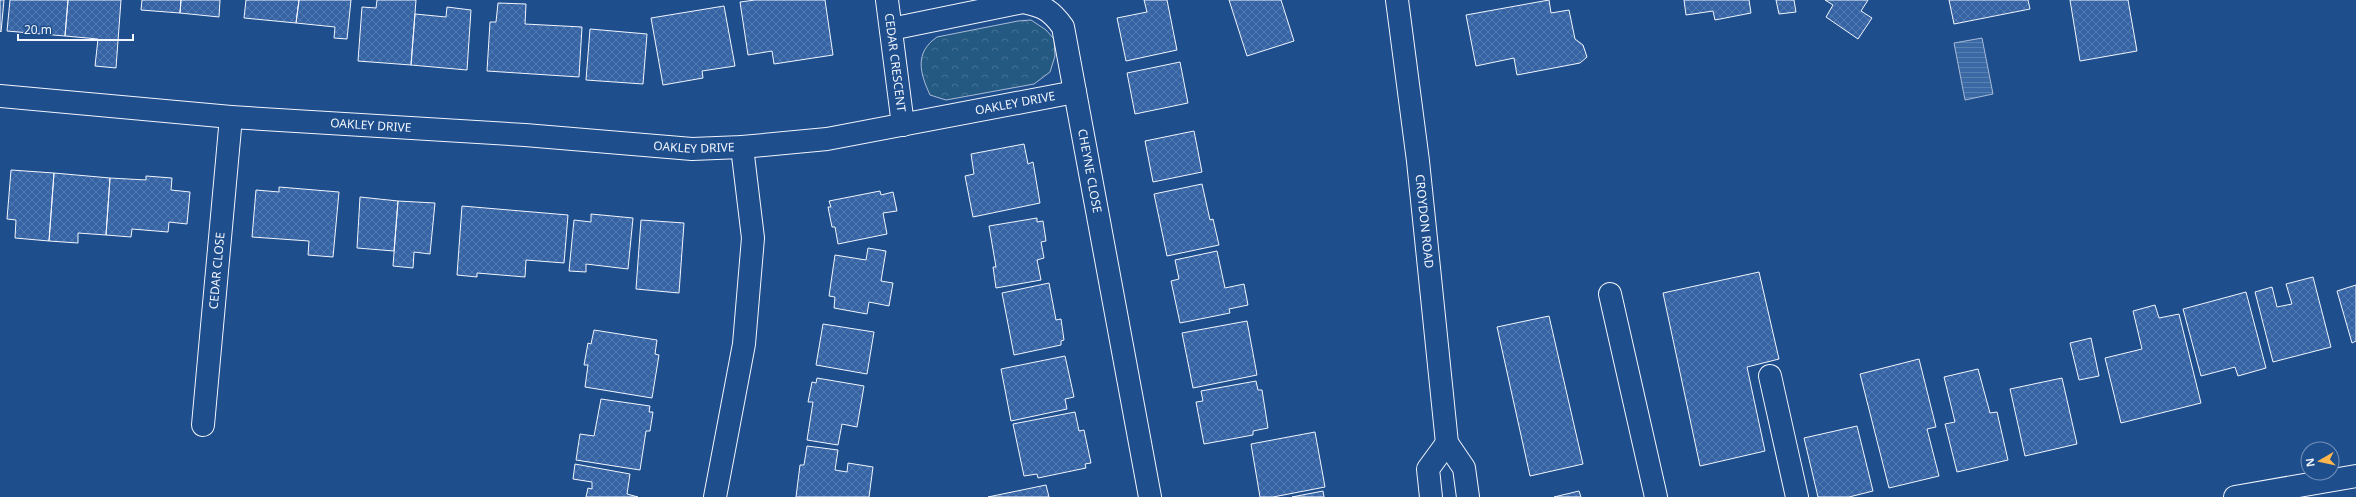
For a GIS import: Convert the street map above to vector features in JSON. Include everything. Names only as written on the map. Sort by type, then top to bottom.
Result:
[{"type":"main road","name":"CEDAR CRESCENT","points":[[887,0],[903,125]]},
{"type":"main road","name":"CROYDON ROAD","points":[[1397,0],[1418,161],[1448,443],[1464,468],[1468,497]]},
{"type":"main road","name":"CHEYNE CLOSE","points":[[891,29],[1023,2],[1038,5],[1053,13],[1064,28],[1150,497]]},
{"type":"main road","name":"OAKLEY DRIVE","points":[[0,96],[231,117],[525,135],[692,149],[742,147],[827,138],[1075,92]]},
{"type":"main road","name":"CEDAR CLOSE","points":[[203,425],[231,117]]},
{"type":"main road","name":"OAKLEY DRIVE","points":[[715,497],[744,344],[753,238],[742,147]]},
{"type":"main road","points":[[1610,294],[1656,497]]},
{"type":"main road","points":[[1770,376],[1797,497]]},
{"type":"main road","points":[[1431,497],[1428,469],[1448,443]]},
{"type":"main road","points":[[2235,497],[2356,476]]},
{"type":"green space","points":[[1031,20],[1046,30],[1054,39],[1055,56],[1050,72],[1034,84],[946,100],[930,95],[924,79],[921,64],[925,50],[937,37],[1018,21]]},
{"type":"shaded area","points":[[1982,38],[1993,94],[1965,100],[1954,43]]},
{"type":"building","points":[[0,0],[4,0],[1,32],[0,31]]},
{"type":"building","points":[[10,0],[68,0],[65,36],[7,31]]},
{"type":"building","points":[[68,0],[121,0],[116,68],[95,66],[98,39],[65,36]]},
{"type":"building","points":[[142,0],[181,0],[180,13],[141,10]]},
{"type":"building","points":[[181,0],[220,0],[219,17],[180,13]]},
{"type":"building","points":[[246,0],[299,0],[296,23],[244,18]]},
{"type":"building","points":[[299,0],[351,0],[347,39],[334,38],[335,27],[296,23]]},
{"type":"building","points":[[377,0],[416,0],[411,65],[358,61],[362,7],[376,8]]},
{"type":"building","points":[[755,0],[825,0],[833,55],[774,64],[772,51],[748,55],[740,2]]},
{"type":"building","points":[[1144,0],[1167,0],[1177,50],[1126,61],[1117,18],[1147,12]]},
{"type":"building","points":[[1229,0],[1281,0],[1294,41],[1247,56]]},
{"type":"building","points":[[1549,0],[1551,13],[1569,10],[1575,39],[1583,45],[1587,57],[1580,63],[1517,75],[1514,58],[1476,66],[1466,15]]},
{"type":"building","points":[[1684,0],[1749,0],[1751,13],[1715,20],[1713,11],[1686,15]]},
{"type":"building","points":[[1776,0],[1794,0],[1796,12],[1779,14]]},
{"type":"building","points":[[1825,0],[1868,0],[1861,11],[1872,18],[1858,39],[1826,17],[1833,5]]},
{"type":"building","points":[[1949,0],[2028,0],[2030,9],[1954,24]]},
{"type":"building","points":[[2070,0],[2128,0],[2137,51],[2080,61]]},
{"type":"building","points":[[498,3],[526,4],[525,24],[582,27],[579,77],[487,71],[490,22],[496,22]]},
{"type":"building","points":[[724,6],[735,66],[702,71],[703,78],[663,85],[651,18]]},
{"type":"building","points":[[447,7],[471,10],[467,70],[411,65],[415,14],[446,17]]},
{"type":"building","points":[[590,29],[647,34],[643,84],[586,80]]},
{"type":"building","points":[[1180,62],[1188,103],[1135,114],[1127,73]]},
{"type":"building","points":[[1194,131],[1202,172],[1153,182],[1145,141]]},
{"type":"building","points":[[1024,144],[1028,164],[1033,162],[1040,203],[973,217],[965,176],[974,174],[971,154]]},
{"type":"building","points":[[11,170],[54,173],[49,241],[15,238],[16,220],[7,219]]},
{"type":"building","points":[[54,173],[110,178],[106,235],[78,233],[78,243],[49,241]]},
{"type":"building","points":[[146,176],[172,178],[171,190],[190,192],[187,224],[169,222],[168,232],[132,229],[131,237],[106,235],[110,178],[146,180]]},
{"type":"building","points":[[1202,184],[1210,220],[1213,219],[1219,245],[1167,256],[1154,194]]},
{"type":"building","points":[[279,187],[339,192],[333,257],[308,255],[309,241],[252,237],[256,190],[279,192]]},
{"type":"building","points":[[880,191],[881,195],[893,192],[897,211],[883,213],[887,234],[838,244],[835,227],[832,227],[828,207],[831,207],[829,201]]},
{"type":"building","points":[[360,197],[398,201],[394,251],[357,248]]},
{"type":"building","points":[[398,201],[435,203],[430,254],[414,252],[413,268],[393,266]]},
{"type":"building","points":[[462,206],[568,215],[564,263],[526,260],[525,277],[477,273],[477,277],[457,275]]},
{"type":"building","points":[[591,214],[633,218],[628,269],[586,264],[586,272],[569,271],[574,220],[591,222]]},
{"type":"building","points":[[1037,218],[1037,222],[1043,221],[1046,241],[1041,242],[1044,258],[1037,260],[1041,280],[996,288],[993,267],[996,267],[989,226]]},
{"type":"building","points":[[641,220],[684,223],[679,293],[636,289]]},
{"type":"building","points":[[868,248],[886,251],[881,281],[893,283],[889,306],[869,302],[867,314],[834,308],[835,297],[829,296],[835,255],[866,260]]},
{"type":"building","points":[[1217,251],[1225,288],[1244,284],[1248,305],[1229,309],[1230,313],[1180,323],[1171,281],[1179,279],[1175,260]]},
{"type":"building","points":[[1759,272],[1779,359],[1747,367],[1765,451],[1700,466],[1663,293]]},
{"type":"building","points":[[2313,277],[2331,347],[2273,362],[2255,292],[2272,287],[2277,307],[2292,304],[2286,284]]},
{"type":"building","points":[[1049,283],[1056,320],[1061,319],[1064,340],[1061,341],[1061,345],[1014,355],[1002,293]]},
{"type":"building","points":[[2356,285],[2356,341],[2352,343],[2337,291]]},
{"type":"building","points":[[2246,292],[2266,368],[2238,376],[2235,367],[2201,376],[2183,309]]},
{"type":"building","points":[[2155,305],[2159,318],[2179,314],[2201,403],[2121,423],[2105,358],[2142,349],[2133,311]]},
{"type":"building","points":[[1549,316],[1583,464],[1530,476],[1497,327]]},
{"type":"building","points":[[1247,321],[1257,375],[1193,388],[1182,333]]},
{"type":"building","points":[[823,324],[874,332],[867,374],[816,365]]},
{"type":"building","points":[[594,330],[657,340],[655,354],[659,355],[652,398],[585,387],[588,365],[584,365],[588,343],[591,344]]},
{"type":"building","points":[[2091,338],[2099,376],[2079,380],[2070,343]]},
{"type":"building","points":[[1065,356],[1074,397],[1065,399],[1067,409],[1011,421],[1001,369]]},
{"type":"building","points":[[1919,359],[1936,427],[1927,429],[1939,476],[1889,488],[1860,374]]},
{"type":"building","points":[[1978,369],[1990,413],[1997,412],[2008,460],[1957,472],[1945,424],[1955,422],[1944,377]]},
{"type":"building","points":[[817,378],[864,386],[857,427],[842,424],[838,445],[807,440],[813,402],[808,402],[812,382],[816,383]]},
{"type":"building","points":[[2062,378],[2077,444],[2025,456],[2010,389]]},
{"type":"building","points":[[1256,381],[1258,390],[1262,390],[1268,428],[1253,431],[1253,435],[1204,444],[1196,402],[1203,401],[1201,391]]},
{"type":"building","points":[[601,399],[650,406],[649,412],[653,412],[650,431],[646,431],[640,470],[576,460],[580,434],[594,436]]},
{"type":"building","points":[[1075,412],[1079,431],[1084,430],[1091,463],[1085,464],[1086,468],[1038,478],[1037,474],[1024,476],[1013,424]]},
{"type":"building","points":[[1857,426],[1873,491],[1849,497],[1818,497],[1804,438]]},
{"type":"building","points":[[1315,432],[1325,487],[1273,497],[1260,497],[1251,444]]},
{"type":"building","points":[[807,446],[838,450],[835,470],[847,472],[848,463],[873,467],[869,497],[796,497],[800,465],[804,465]]},
{"type":"building","points":[[575,464],[630,474],[627,494],[638,497],[586,497],[588,488],[592,489],[592,482],[573,479]]},
{"type":"building","points":[[1046,485],[1049,497],[988,497]]},
{"type":"building","points":[[1323,491],[1324,497],[1292,497]]},
{"type":"building","points":[[1579,491],[1581,497],[1554,497]]}]
